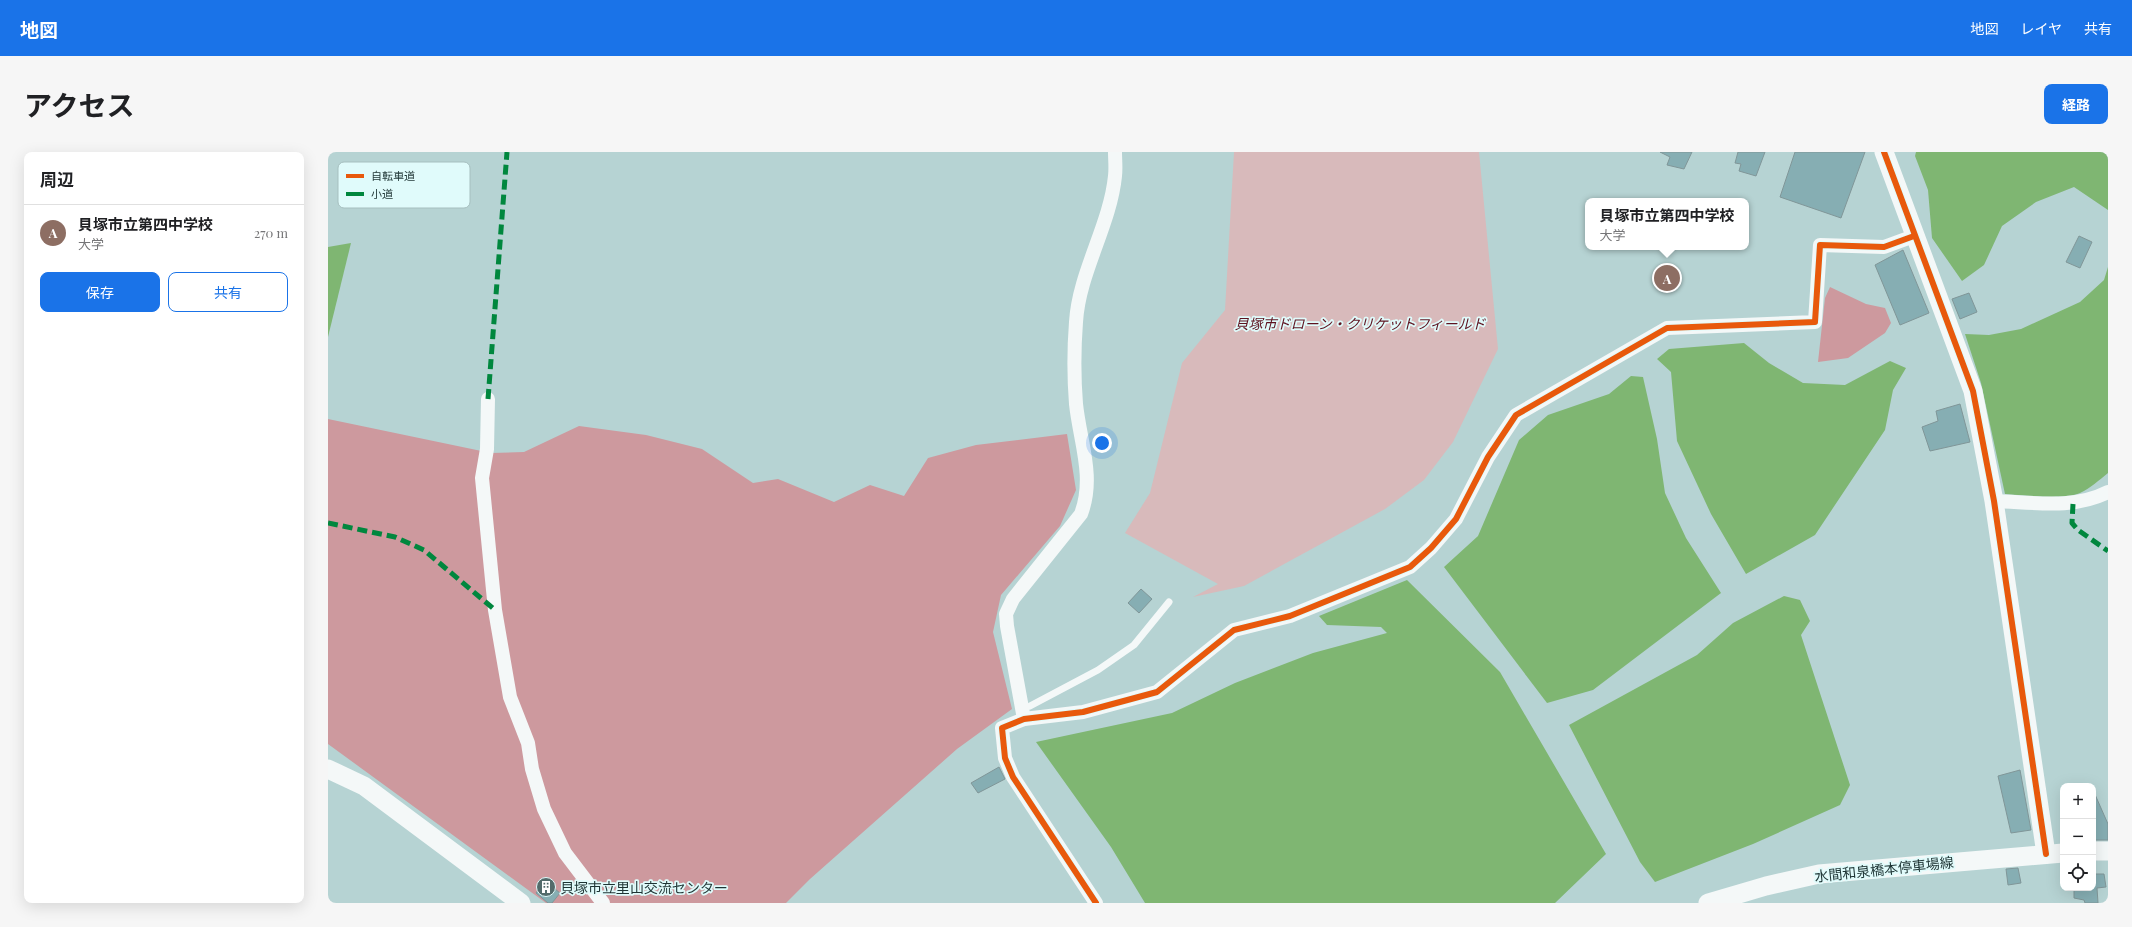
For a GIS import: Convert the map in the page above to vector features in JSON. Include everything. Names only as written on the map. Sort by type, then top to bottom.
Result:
[{"type":"street","points":[[1027,713],[1007,626],[1006,614],[1013,599],[1080,514],[1087,498],[1087,472],[1076,404],[1076,322],[1080,295],[1115,176],[1115,152]]},
{"type":"street","points":[[1884,152],[1973,391],[1994,501],[2054,854]]},
{"type":"street","points":[[1096,903],[1013,777],[1005,758],[1002,728],[1027,713],[1083,712],[1157,692],[1234,630],[1290,616],[1410,567],[1431,548],[1456,519],[1488,457],[1516,415],[1667,328],[1815,322],[1820,246],[1884,247],[1914,236]]},
{"type":"street","points":[[488,399],[487,449],[482,478],[495,610],[510,698],[528,743],[532,769],[544,809],[565,853],[603,903]]},
{"type":"street","points":[[1994,501],[2073,504],[2093,499],[2108,492]]},
{"type":"street","points":[[328,769],[364,786],[521,903]]},
{"type":"street","points":[[2096,851],[2108,851]]},
{"type":"street","name":"水間和泉橋本停車場線","points":[[1708,903],[1766,886],[1819,874],[2054,854]]},
{"type":"lane","points":[[1027,713],[1098,670],[1134,645],[1169,602]]},
{"type":"green space","name":"貝塚市ドローン・クリケットフィールド","points":[[1234,152],[1479,152],[1498,349],[1453,442],[1424,480],[1385,509],[1244,586],[1193,597],[1218,584],[1125,533],[1150,493],[1182,363],[1225,310]]},
{"type":"shaded area","points":[[1916,152],[2108,152],[2108,210],[2074,187],[2036,202],[2002,226],[1984,265],[1962,281],[1932,238],[1928,190],[1915,156]]},
{"type":"shaded area","points":[[351,243],[328,337],[328,247]]},
{"type":"shaded area","points":[[2108,267],[2108,473],[2088,489],[2073,495],[2043,496],[2005,494],[1981,383],[1965,334],[1989,335],[2021,329],[2080,302],[2104,280]]},
{"type":"shaded area","points":[[1830,287],[1866,304],[1885,308],[1891,323],[1885,333],[1848,358],[1818,362],[1825,298]]},
{"type":"shaded area","points":[[1744,343],[1769,363],[1803,383],[1845,385],[1890,361],[1906,368],[1893,390],[1885,430],[1815,535],[1746,574],[1711,514],[1677,441],[1671,372],[1657,359],[1669,349]]},
{"type":"shaded area","points":[[1631,376],[1643,377],[1657,439],[1665,493],[1686,538],[1721,593],[1593,690],[1547,703],[1444,567],[1478,536],[1519,440],[1548,415],[1609,394]]},
{"type":"shaded area","points":[[328,419],[491,453],[524,452],[579,426],[646,435],[702,449],[753,483],[778,479],[834,502],[870,485],[904,496],[928,458],[976,445],[1067,434],[1076,490],[1060,526],[1001,595],[993,632],[1012,709],[957,749],[810,879],[786,903],[546,903],[328,744]]},
{"type":"shaded area","points":[[1407,580],[1500,672],[1606,854],[1555,903],[1145,903],[1111,847],[1036,742],[1172,713],[1235,683],[1313,653],[1387,633],[1381,627],[1327,625],[1319,616]]},
{"type":"shaded area","points":[[1784,596],[1800,600],[1810,621],[1801,635],[1850,785],[1840,805],[1753,844],[1655,882],[1640,862],[1569,725],[1697,655],[1733,623]]},
{"type":"building","points":[[1660,152],[1692,152],[1684,169],[1667,165],[1670,157]]},
{"type":"building","points":[[1738,152],[1765,152],[1756,176],[1739,171],[1741,164],[1735,163]]},
{"type":"building","points":[[1795,152],[1865,152],[1841,218],[1780,197]]},
{"type":"building","points":[[2079,236],[2092,242],[2080,268],[2066,262]]},
{"type":"building","points":[[1903,250],[1929,313],[1900,325],[1875,265]]},
{"type":"building","points":[[1969,293],[1977,312],[1960,319],[1952,299]]},
{"type":"building","points":[[1960,404],[1970,442],[1930,451],[1922,427],[1938,421],[1936,411]]},
{"type":"building","points":[[1141,589],[1152,599],[1139,613],[1128,603]]},
{"type":"building","points":[[999,767],[1005,779],[978,793],[971,783]]},
{"type":"building","points":[[2020,770],[2031,830],[2011,833],[1998,776]]},
{"type":"building","points":[[2096,797],[2108,824],[2108,840],[2096,840]]},
{"type":"building","points":[[2018,868],[2021,883],[2008,885],[2006,869]]},
{"type":"building","points":[[2096,874],[2104,874],[2106,887],[2097,888],[2098,903],[2085,903],[2084,900],[2074,898],[2074,891],[2096,891]]},
{"type":"building","name":"貝塚市立里山交流センター","points":[[545,881],[560,893],[552,903],[548,903],[536,893]]},
{"type":"marked path","points":[[488,399],[507,152]]},
{"type":"marked path","points":[[2073,504],[2072,523],[2078,530],[2108,551]]},
{"type":"marked path","points":[[328,523],[395,537],[424,550],[495,610]]},
{"type":"cycle path","points":[[1884,152],[1973,391],[1994,501],[2046,854]]},
{"type":"cycle path","points":[[1096,903],[1013,777],[1005,758],[1002,728],[1024,719],[1083,712],[1157,692],[1234,630],[1290,616],[1410,567],[1431,548],[1456,519],[1488,457],[1516,415],[1667,328],[1815,322],[1820,245],[1884,247],[1914,236]]},
{"type":"place","name":"貝塚市立第四中学校","points":[[1667,278]]},
{"type":"place","name":"貝塚市立里山交流センター","points":[[546,887]]}]
